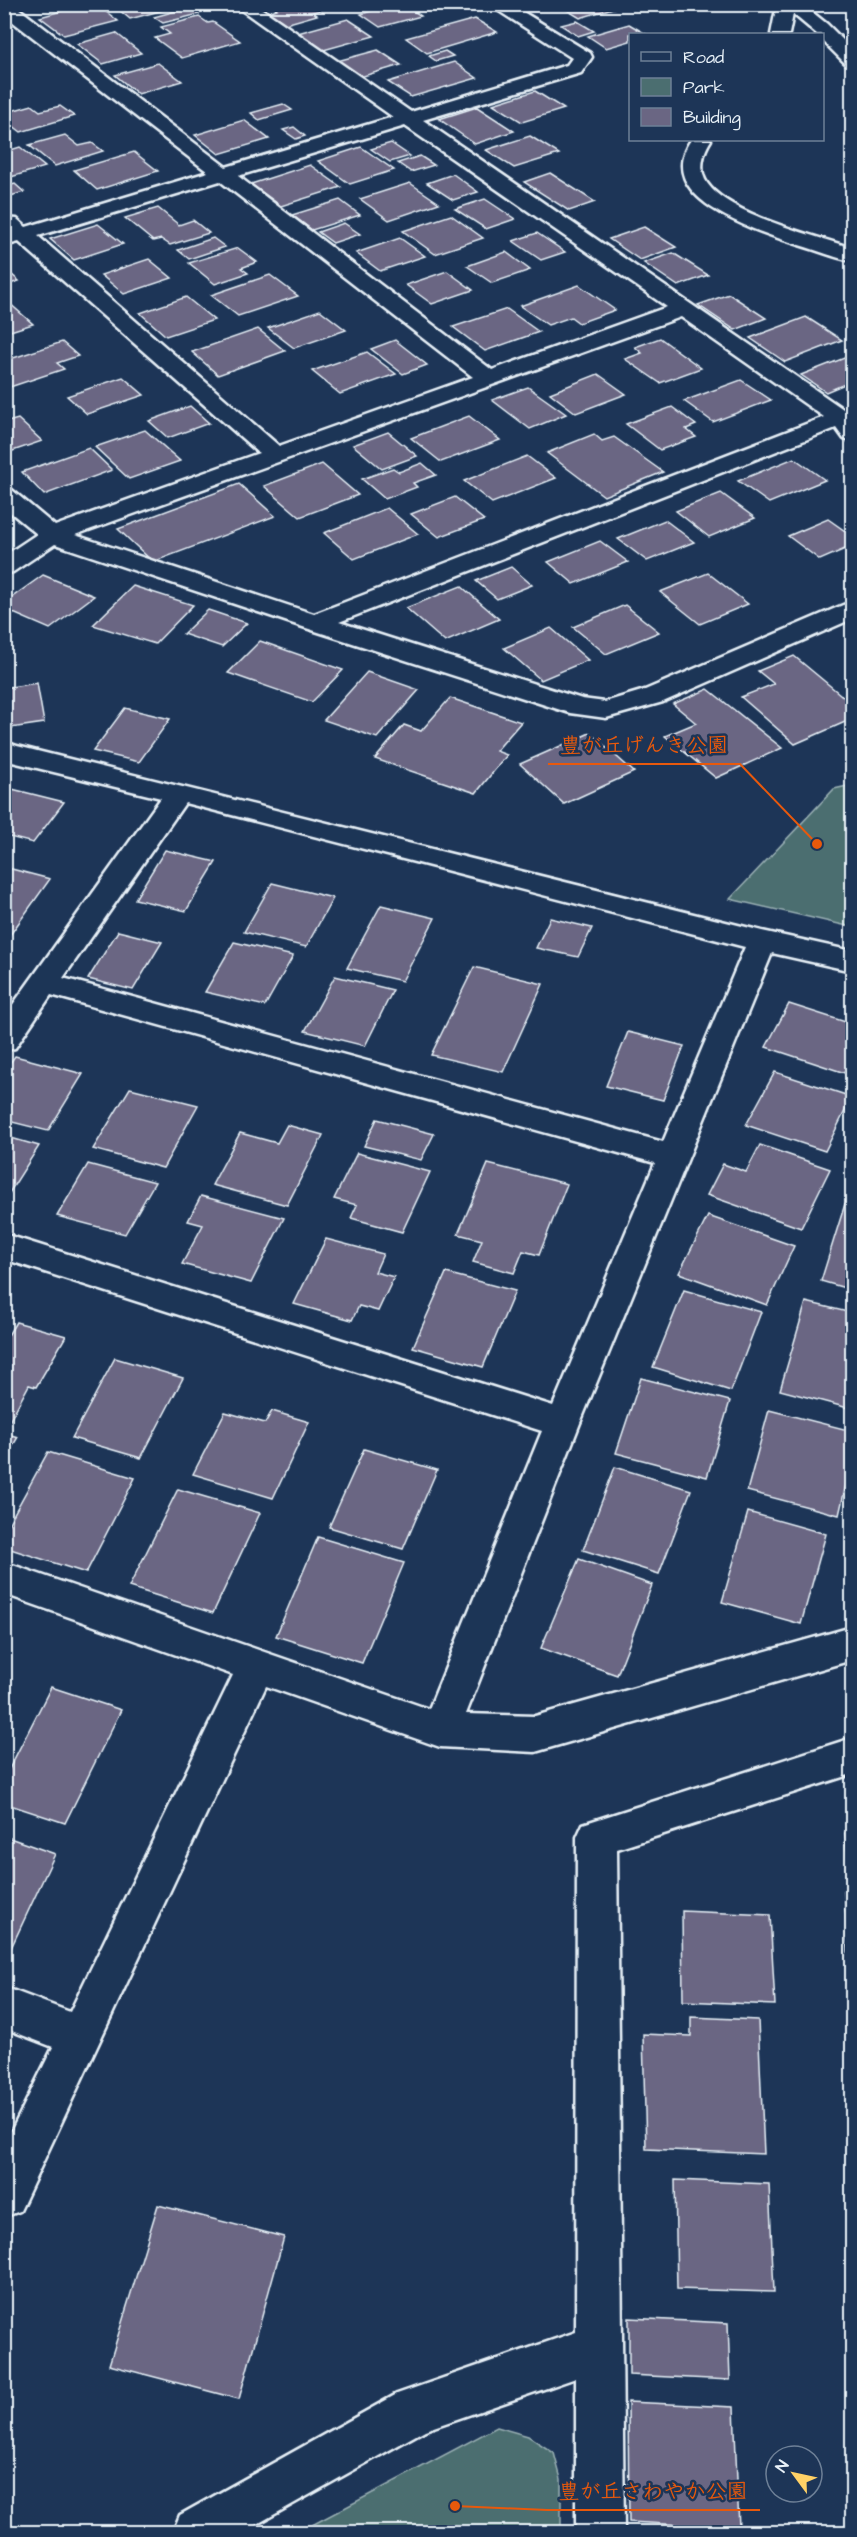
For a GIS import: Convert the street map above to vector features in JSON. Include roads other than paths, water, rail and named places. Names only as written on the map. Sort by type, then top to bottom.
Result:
[{"type":"street","points":[[242,4],[683,309],[847,426]]},
{"type":"street","points":[[14,237],[574,69],[583,57],[497,4]]},
{"type":"street","points":[[780,33],[788,4],[820,28],[852,60]]},
{"type":"street","points":[[4,6],[489,378]]},
{"type":"street","points":[[700,141],[692,158],[693,174],[700,188],[733,212],[852,255]]},
{"type":"street","points":[[4,218],[14,237],[274,454]]},
{"type":"street","points":[[4,567],[52,535],[683,309]]},
{"type":"street","points":[[315,623],[847,426]]},
{"type":"street","points":[[4,495],[52,535],[315,623],[579,707],[606,710],[654,696],[852,610]]},
{"type":"street","points":[[4,749],[8,752],[762,941],[852,961]]},
{"type":"street","points":[[4,1040],[178,793]]},
{"type":"street","points":[[440,1730],[563,1423],[762,941]]},
{"type":"street","points":[[45,983],[673,1156]]},
{"type":"street","points":[[4,1246],[563,1423]]},
{"type":"street","points":[[4,1578],[440,1730],[535,1734],[852,1644]]},
{"type":"street","points":[[4,2195],[257,1665]]},
{"type":"street","points":[[600,2532],[597,1837],[852,1756]]},
{"type":"street","points":[[4,2007],[80,2037]]},
{"type":"street","points":[[197,2532],[414,2411],[599,2347]]},
{"type":"place","name":"豊が丘げんき公園","points":[[817,844]]},
{"type":"place","name":"豊が丘さわやか公園","points":[[455,2506]]}]
